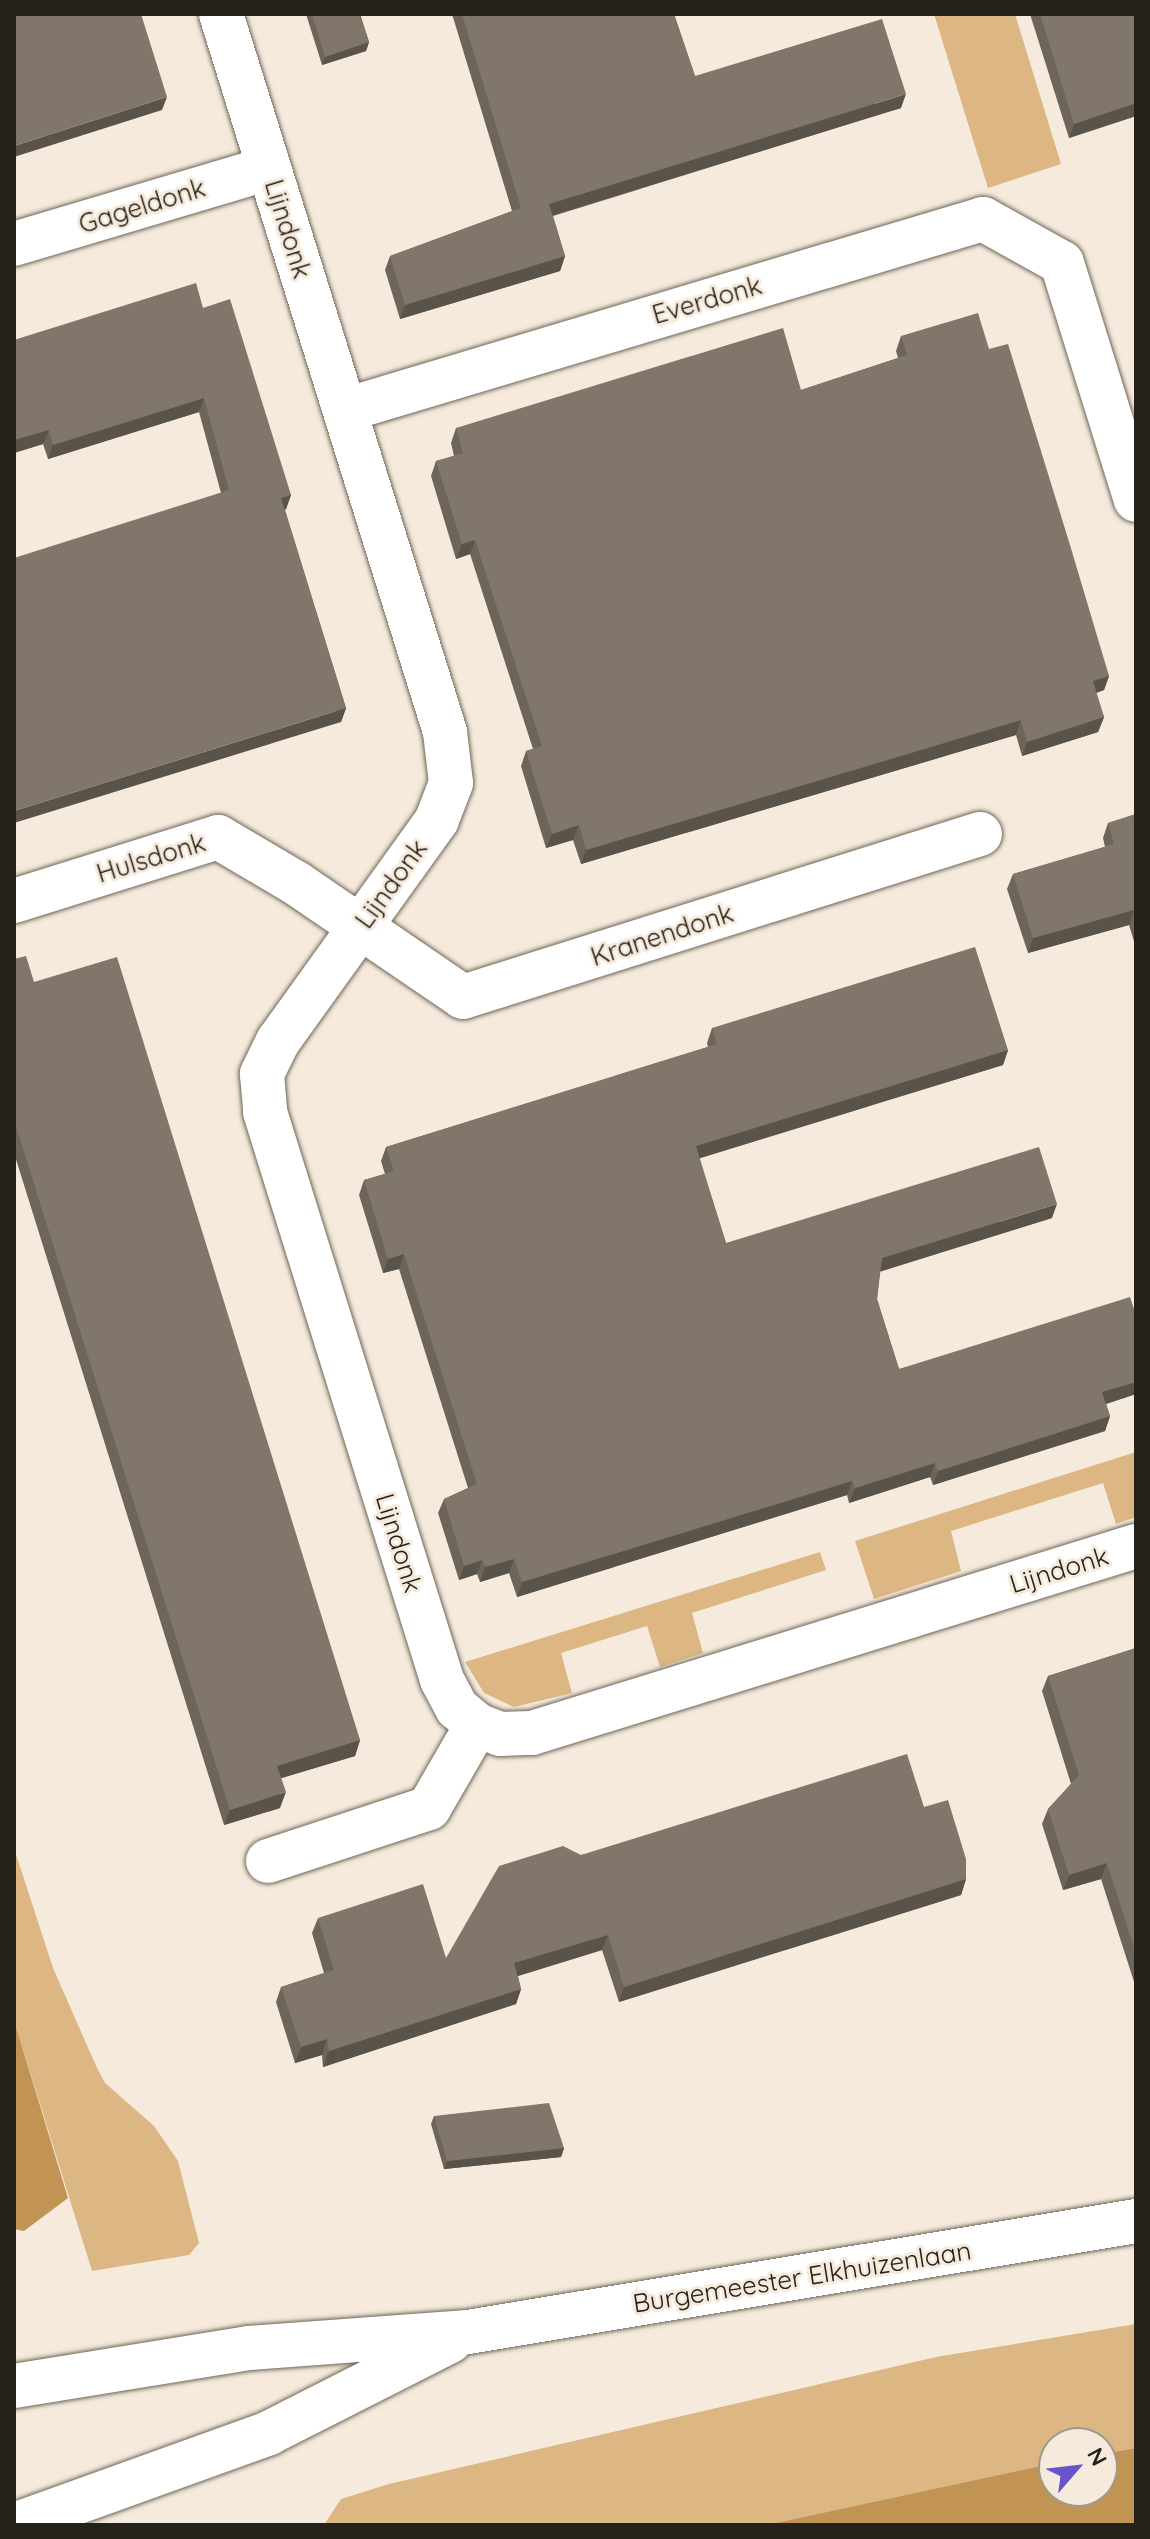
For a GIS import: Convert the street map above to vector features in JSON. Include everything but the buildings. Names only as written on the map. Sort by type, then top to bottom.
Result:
[{"type":"street","name":"Lijndonk","points":[[221,14],[445,732],[451,783],[437,820],[278,1041],[262,1074],[265,1112],[442,1680],[457,1708],[477,1725],[500,1734],[532,1733],[1136,1546]]},
{"type":"street","name":"Gageldonk","points":[[14,244],[269,168]]},
{"type":"street","name":"Everdonk","points":[[345,410],[983,219],[1062,263],[1136,500]]},
{"type":"street","name":"Kranendonk","points":[[360,927],[463,997],[980,834]]},
{"type":"street","name":"Hulsdonk","points":[[14,901],[218,837],[360,927]]},
{"type":"street","points":[[268,1861],[429,1808],[477,1725]]},
{"type":"street","name":"Burgemeester Elkhuizenlaan","points":[[14,2386],[249,2348],[468,2332],[1136,2221]]},
{"type":"street","name":"Burgemeester Elkhuizenlaan","points":[[14,2525],[269,2433],[468,2332]]},
{"type":"shaded area","points":[[934,14],[1015,14],[1061,164],[988,188]]},
{"type":"shaded area","points":[[1136,1452],[1136,1517],[1116,1524],[1103,1483],[951,1531],[961,1571],[874,1599],[855,1541]]},
{"type":"shaded area","points":[[820,1552],[826,1570],[692,1613],[703,1653],[660,1667],[647,1626],[561,1653],[572,1693],[514,1707],[484,1693],[465,1662]]},
{"type":"shaded area","points":[[14,1848],[53,1968],[97,2068],[105,2083],[154,2126],[178,2161],[199,2243],[189,2255],[92,2271],[14,2020]]},
{"type":"shaded area","points":[[14,2020],[68,2198],[24,2231],[14,2229]]},
{"type":"shaded area","points":[[1136,2324],[1136,2448],[1118,2451],[1118,2427],[1038,2427],[1038,2466],[766,2525],[324,2525],[341,2499],[389,2484],[936,2357]]},
{"type":"shaded area","points":[[1136,2448],[1136,2525],[766,2525],[1038,2466],[1038,2507],[1118,2507],[1118,2451]]}]
